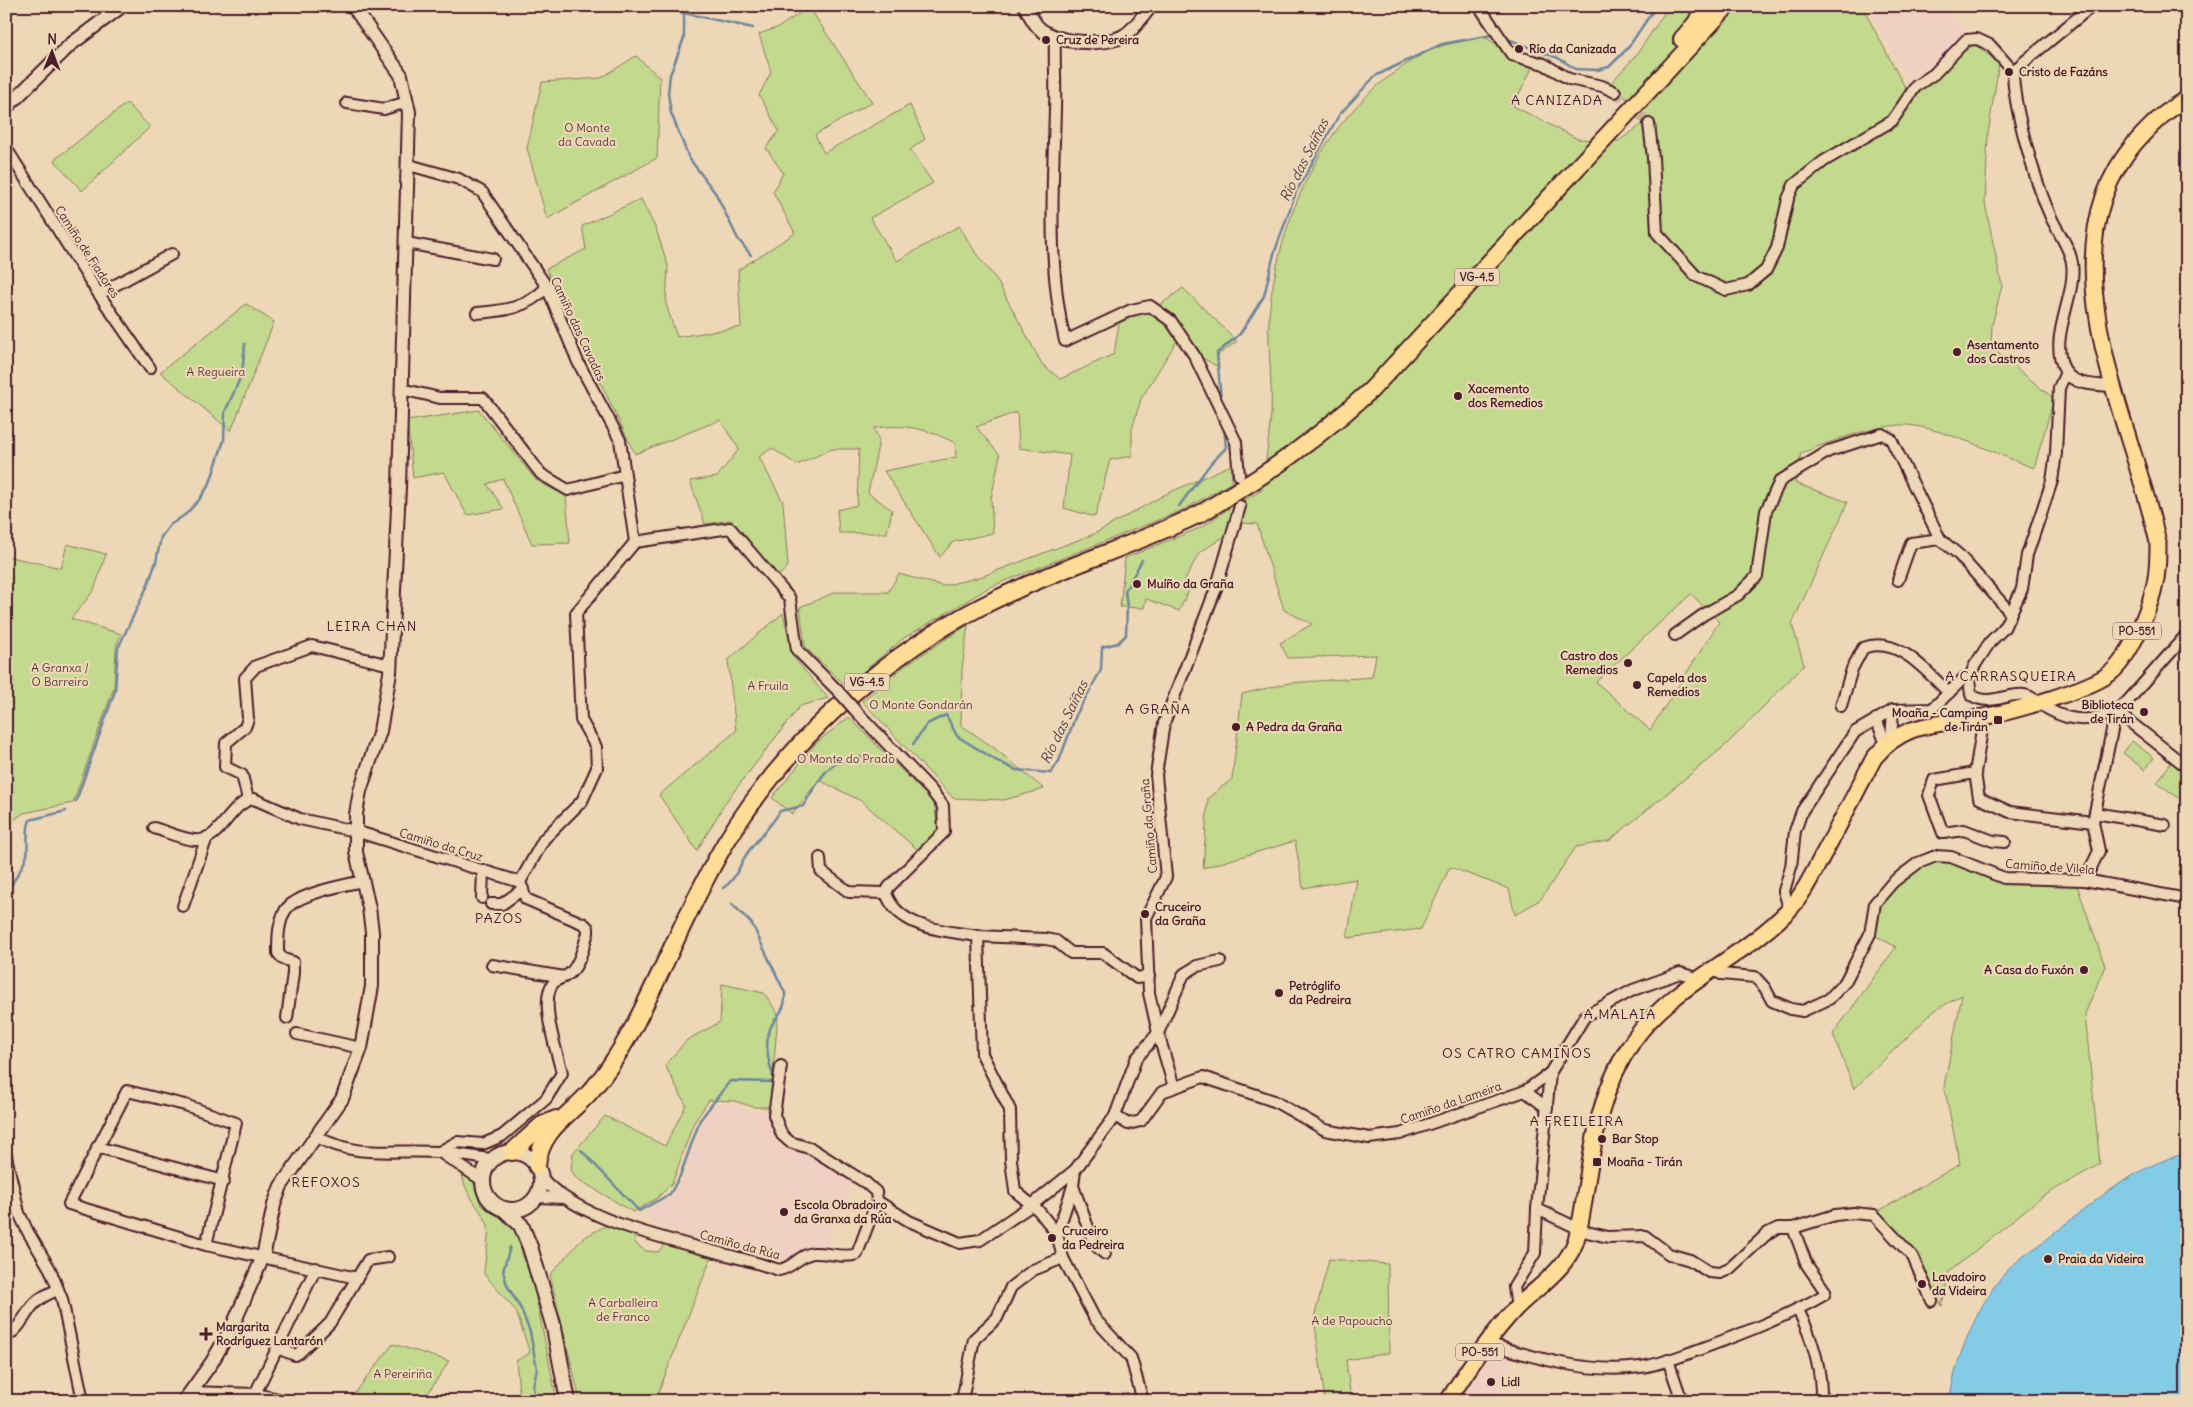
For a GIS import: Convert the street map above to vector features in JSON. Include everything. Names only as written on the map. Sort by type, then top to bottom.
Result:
[{"type":"highway","points":[[1618,124],[1673,49],[1696,23],[1705,6]]},
{"type":"highway","name":"VG-4.5","points":[[565,1115],[588,1095],[604,1076],[629,1035],[726,842],[774,774],[827,716],[892,661],[969,613],[1034,583],[1196,516],[1278,466],[1332,425],[1371,390],[1727,6]]},
{"type":"highway","points":[[512,1152],[542,1126],[565,1115]]},
{"type":"highway","points":[[539,1172],[542,1142],[565,1115]]},
{"type":"main road","name":"PO-551","points":[[1448,1401],[1468,1367],[1487,1343],[1517,1308],[1554,1273],[1575,1243],[1596,1128],[1604,1095],[1633,1041],[1662,1007],[1696,978],[1757,937],[1790,909],[1812,877],[1874,758],[1900,733],[1920,726],[1984,717],[2089,685],[2110,674],[2134,639],[2154,589],[2158,568],[2158,543],[2095,315],[2092,273],[2094,229],[2109,185],[2128,151],[2162,116],[2187,99]]},
{"type":"main road","points":[[525,1232],[515,1219],[488,1198],[482,1180],[485,1169],[492,1159],[512,1152],[531,1158],[539,1172],[532,1202],[525,1213],[525,1232],[543,1286],[554,1328],[568,1401]]},
{"type":"main road","points":[[504,1210],[516,1210],[532,1202]]},
{"type":"street","points":[[6,108],[70,46],[123,6]]},
{"type":"street","points":[[187,1396],[212,1362],[233,1325],[263,1257],[274,1205],[281,1186],[342,1099],[361,1048],[372,986],[372,932],[356,852],[356,832],[360,791],[380,731],[390,666],[399,488],[409,165],[407,102],[401,75],[353,6]]},
{"type":"street","points":[[1025,6],[1038,27],[1055,37],[1091,43],[1112,42],[1127,34],[1151,6]]},
{"type":"street","points":[[1479,6],[1512,56],[1544,64],[1569,79],[1602,86],[1615,92]]},
{"type":"street","points":[[2013,89],[2014,71],[2092,6]]},
{"type":"street","points":[[1055,37],[1056,108],[1052,206],[1059,314],[1065,341],[1131,310],[1150,306],[1171,321],[1194,354],[1236,442],[1239,475]]},
{"type":"street","points":[[1649,124],[1654,158],[1657,233],[1696,276],[1726,290],[1748,285],[1766,270],[1777,248],[1788,199],[1794,185],[1824,161],[1892,122],[1916,86],[1934,74],[1966,40],[1977,38],[1990,45],[2014,71]]},
{"type":"street","points":[[2002,59],[2007,78],[2013,89],[2049,214],[2072,261],[2073,281],[2060,340],[2061,359],[2066,372],[2075,380],[2114,386]]},
{"type":"street","points":[[346,103],[384,109],[407,102]]},
{"type":"street","name":"Camiño de Fiadores","points":[[6,148],[99,294],[150,368]]},
{"type":"street","name":"Camiño das Cavadas","points":[[409,165],[459,179],[482,192],[547,287],[578,362],[620,440],[635,542]]},
{"type":"street","points":[[406,243],[493,259]]},
{"type":"street","points":[[99,294],[172,254]]},
{"type":"street","points":[[477,313],[520,307],[536,299],[547,287]]},
{"type":"street","points":[[2066,372],[2059,388],[2056,453],[2052,481],[2027,555],[2022,589],[2004,628],[1990,642],[1968,679],[1971,695],[1980,700],[2024,695],[2038,701],[2050,711],[2082,720],[2096,718],[2116,711],[2126,703],[2164,657],[2187,634]]},
{"type":"street","points":[[401,389],[440,398],[483,398],[541,474],[568,490],[625,475]]},
{"type":"street","points":[[1675,634],[1702,615],[1738,595],[1757,576],[1766,511],[1780,480],[1829,451],[1882,434],[1891,439],[1940,539],[1959,555],[2008,610],[2010,616]]},
{"type":"street","name":"Camiño da Graña","points":[[1174,1087],[1158,1033],[1149,993],[1146,918],[1166,877],[1156,775],[1164,723],[1217,586],[1240,506]]},
{"type":"street","points":[[483,870],[487,901],[502,904],[521,886],[544,838],[582,801],[597,768],[596,747],[581,720],[576,613],[635,542],[730,528],[790,598],[797,650],[931,790],[943,806],[944,832],[889,887],[886,893],[889,901],[914,924],[978,936],[1056,941],[1071,953],[1103,953],[1136,978],[1149,976]]},
{"type":"street","points":[[1898,580],[1912,543],[1940,539]]},
{"type":"street","points":[[1841,706],[1852,669],[1863,648],[1875,644],[1898,649],[1914,659],[1949,692]]},
{"type":"street","points":[[154,828],[197,841],[212,834],[248,799],[242,775],[225,767],[226,743],[245,727],[248,719],[245,678],[256,666],[312,646],[390,666]]},
{"type":"street","points":[[1790,909],[1784,891],[1791,867],[1795,831],[1802,811],[1855,732],[1893,710],[1932,708],[1964,678],[1968,679]]},
{"type":"street","points":[[1889,742],[1893,710]]},
{"type":"street","points":[[2116,711],[2187,767]]},
{"type":"street","points":[[2085,880],[2099,851],[2094,817],[2116,711]]},
{"type":"street","points":[[1984,717],[1975,772],[1979,798],[2010,812],[2094,817],[2166,825]]},
{"type":"street","points":[[1876,719],[1889,742]]},
{"type":"street","points":[[1975,772],[1934,780],[1929,795],[1937,823],[1943,833],[1964,830],[1992,841],[2005,842]]},
{"type":"street","name":"Camiño da Cruz","points":[[248,799],[254,799],[300,819],[356,832],[483,870],[521,886]]},
{"type":"street","points":[[183,906],[207,837]]},
{"type":"street","name":"Camiño de Vilela","points":[[1711,969],[1721,974],[1755,977],[1765,988],[1772,1001],[1791,1010],[1803,1011],[1830,999],[1845,982],[1870,934],[1875,904],[1893,882],[1918,862],[1936,856],[1951,857],[2004,878],[2085,880],[2187,899]]},
{"type":"street","points":[[820,858],[821,871],[849,892],[886,893]]},
{"type":"street","points":[[287,1018],[293,962],[283,959],[278,953],[279,927],[286,908],[318,891],[363,881]]},
{"type":"street","points":[[439,1152],[457,1142],[483,1144],[502,1136],[546,1099],[562,1073],[546,1004],[549,990],[555,982],[575,968],[588,933],[588,928],[526,899],[521,886]]},
{"type":"street","points":[[978,936],[982,1054],[1010,1110],[1011,1160],[1015,1191],[1032,1205],[1057,1234],[1062,1258],[1095,1319],[1131,1358],[1143,1401]]},
{"type":"street","points":[[781,1066],[774,1115],[782,1135],[790,1142],[812,1149],[866,1183],[876,1192],[877,1201],[908,1221],[960,1242],[980,1240],[1032,1205],[1076,1170],[1116,1116],[1136,1059],[1158,1033],[1184,974],[1197,966],[1220,961]]},
{"type":"street","points":[[492,965],[564,977]]},
{"type":"street","points":[[1517,1308],[1514,1287],[1535,1253],[1537,1208],[1550,1073],[1584,1016],[1633,990],[1680,973],[1696,978]]},
{"type":"street","points":[[297,1034],[361,1048]]},
{"type":"street","name":"Camiño da Lameira","points":[[1116,1116],[1128,1124],[1141,1121],[1162,1092],[1203,1077],[1220,1081],[1274,1101],[1325,1130],[1369,1138],[1400,1134],[1525,1091],[1550,1073]]},
{"type":"street","points":[[206,1245],[224,1181],[236,1124],[185,1105],[127,1091],[97,1146],[69,1204],[206,1245],[356,1278]]},
{"type":"street","points":[[1525,1091],[1547,1108]]},
{"type":"street","points":[[317,1137],[340,1148],[374,1153],[439,1152],[492,1159]]},
{"type":"street","points":[[97,1146],[224,1181]]},
{"type":"street","points":[[439,1152],[482,1180]]},
{"type":"street","points":[[6,1156],[19,1213],[50,1269],[64,1305],[83,1401]]},
{"type":"street","points":[[1057,1234],[1073,1186],[1076,1170]]},
{"type":"street","points":[[539,1172],[563,1198]]},
{"type":"street","points":[[1073,1186],[1094,1244],[1106,1254]]},
{"type":"street","points":[[532,1202],[563,1198]]},
{"type":"street","name":"Camiño da Rúa","points":[[563,1198],[593,1213],[628,1226],[779,1270],[790,1266],[806,1254],[814,1252],[857,1254],[877,1201]]},
{"type":"street","points":[[1537,1208],[1571,1226]]},
{"type":"street","points":[[1587,1232],[1608,1237],[1645,1236],[1669,1254],[1690,1260],[1709,1272],[1720,1273],[1729,1269],[1768,1233],[1778,1228],[1793,1228],[1835,1215],[1853,1213],[1874,1215],[1913,1257],[1932,1301]]},
{"type":"street","points":[[1487,1343],[1550,1360],[1608,1369],[1640,1367],[1668,1360],[1798,1310],[1824,1295],[1825,1290],[1806,1265],[1793,1228]]},
{"type":"street","points":[[277,1348],[295,1355],[299,1354],[330,1323],[368,1260],[388,1257]]},
{"type":"street","points":[[962,1401],[974,1339],[998,1318],[1011,1287],[1033,1270],[1062,1258]]},
{"type":"street","points":[[255,1394],[316,1268]]},
{"type":"street","points":[[6,1337],[15,1332],[34,1304],[44,1296],[58,1290]]},
{"type":"street","points":[[1798,1310],[1812,1336],[1822,1382],[1821,1401]]},
{"type":"street","points":[[1668,1360],[1682,1401]]},
{"type":"street","points":[[198,1381],[206,1393]]},
{"type":"street","points":[[187,1396],[206,1393],[255,1394],[289,1401]]},
{"type":"shaded area","points":[[1868,6],[1947,6],[1949,15],[1966,32],[1965,36],[1911,86]]},
{"type":"shaded area","points":[[716,1103],[737,1105],[752,1112],[771,1111],[775,1129],[853,1179],[825,1251],[782,1267],[653,1224],[645,1211],[672,1195],[685,1172],[702,1122]]},
{"type":"shaded area","points":[[1489,1351],[1511,1355],[1500,1401],[1458,1401]]},
{"type":"green space","points":[[1669,6],[1862,6],[1909,95],[1974,44],[1999,63],[1988,134],[1985,203],[2002,286],[1992,325],[1991,347],[2054,399],[2034,468],[1967,441],[1930,429],[1900,425],[1874,429],[1849,436],[1801,453],[1795,483],[1848,502],[1792,624],[1804,665],[1726,745],[1609,841],[1576,847],[1541,899],[1515,915],[1509,889],[1450,867],[1421,929],[1347,938],[1357,879],[1303,888],[1295,841],[1203,868],[1208,798],[1232,779],[1242,694],[1289,683],[1372,677],[1376,655],[1288,658],[1280,643],[1312,624],[1284,610],[1257,524],[1242,523],[1244,500],[1262,490],[1271,414],[1269,312],[1279,259],[1289,222],[1303,187],[1321,154],[1342,123],[1367,96],[1396,71],[1435,48],[1484,37],[1534,64],[1513,106],[1578,139],[1619,141],[1648,120],[1611,83],[1637,54]],"holes":[[[1691,594],[1719,622],[1650,730],[1596,682]]]},
{"type":"green space","points":[[809,7],[872,102],[815,135],[824,153],[910,105],[925,139],[910,150],[933,183],[870,218],[897,261],[959,226],[977,255],[996,279],[1042,364],[1060,379],[1114,354],[1119,323],[1160,305],[1183,288],[1237,341],[1218,355],[1218,367],[1176,342],[1141,399],[1132,429],[1132,456],[1110,460],[1095,517],[1064,508],[1070,455],[1019,448],[1017,412],[976,427],[1000,455],[991,499],[993,533],[953,542],[940,557],[884,471],[956,457],[955,443],[916,428],[874,428],[879,441],[868,493],[892,510],[887,533],[839,533],[837,510],[857,505],[859,449],[832,449],[797,465],[772,448],[759,457],[783,502],[788,566],[778,577],[731,520],[705,524],[690,481],[717,477],[739,449],[720,420],[635,454],[546,269],[586,249],[582,226],[641,199],[656,229],[668,266],[666,304],[677,337],[741,327],[738,270],[795,233],[773,192],[783,173],[766,148],[779,131],[759,95],[771,72],[759,34],[779,27]]},
{"type":"green space","name":"O Monte da Cavada","points":[[636,56],[660,78],[657,158],[547,219],[527,148],[542,82],[601,78]]},
{"type":"green space","points":[[127,103],[150,127],[82,191],[54,160]]},
{"type":"green space","name":"A Regueira","points":[[246,304],[274,322],[231,431],[160,372]]},
{"type":"green space","points":[[479,410],[536,480],[566,496],[570,543],[532,544],[503,479],[487,484],[504,509],[467,515],[444,472],[413,478],[407,421]]},
{"type":"green space","points":[[1231,465],[1232,482],[1183,510],[990,587],[904,638],[846,686],[805,647],[800,607],[836,592],[888,592],[899,574],[943,586],[980,577],[1094,534],[1164,495]]},
{"type":"green space","points":[[1237,503],[1228,534],[1199,553],[1185,580],[1192,584],[1179,611],[1146,599],[1144,608],[1120,607],[1125,558],[1202,527]]},
{"type":"green space","name":"A Granxa / O Barreiro","points":[[67,544],[106,554],[94,590],[71,619],[121,634],[116,647],[114,687],[73,803],[24,813],[6,825],[6,556],[61,568]]},
{"type":"green space","name":"A Fruila","points":[[783,613],[794,658],[828,698],[800,706],[725,803],[697,851],[659,795],[736,731],[728,660]]},
{"type":"green space","name":"O Monte Gondarán","points":[[968,625],[962,670],[961,725],[993,747],[1044,789],[1004,800],[953,798],[862,701],[907,664]]},
{"type":"green space","name":"O Monte do Prado","points":[[849,717],[934,803],[938,829],[918,850],[861,801],[819,780],[792,814],[772,798],[816,743]]},
{"type":"green space","points":[[2132,741],[2154,758],[2145,770],[2123,753]]},
{"type":"green space","points":[[2172,761],[2187,773],[2185,802],[2157,783]]},
{"type":"green space","points":[[1934,858],[1949,860],[2019,883],[2075,886],[2078,888],[2105,966],[2085,1014],[2100,1164],[2040,1198],[1949,1272],[1942,1306],[1875,1213],[1960,1164],[1944,1086],[1962,995],[1934,1011],[1854,1089],[1833,1034],[1896,947],[1872,934],[1878,903],[1895,883]]},
{"type":"green space","points":[[722,984],[764,993],[778,1014],[770,1107],[754,1107],[734,1101],[709,1100],[693,1124],[672,1184],[656,1199],[633,1212],[576,1178],[571,1170],[573,1153],[605,1116],[665,1146],[686,1105],[665,1065],[687,1040],[720,1022]]},
{"type":"green space","points":[[462,1174],[473,1180],[481,1205],[504,1218],[518,1232],[522,1254],[532,1278],[557,1401],[520,1401],[516,1361],[530,1353],[516,1311],[484,1274],[488,1227],[463,1181]]},
{"type":"green space","name":"A Carballeira de Franco","points":[[607,1225],[633,1230],[636,1244],[646,1251],[658,1252],[668,1240],[713,1253],[655,1401],[580,1400],[550,1275],[583,1238]]},
{"type":"green space","name":"A de Papoucho","points":[[1329,1259],[1388,1264],[1389,1353],[1346,1360],[1351,1401],[1325,1401],[1314,1318]]},
{"type":"green space","name":"A Pereiriña","points":[[393,1344],[449,1361],[423,1401],[365,1401],[355,1393]]},
{"type":"water","points":[[2187,1153],[2187,1401],[1950,1401],[1962,1350],[1987,1297],[2007,1271],[2115,1186],[2149,1167]]},
{"type":"waterway","points":[[657,6],[684,13],[684,38],[670,75],[668,93],[671,113],[689,158],[716,194],[738,239],[751,255]]},
{"type":"waterway","name":"Río das Saíñas","points":[[1505,38],[1558,58],[1576,69],[1597,70],[1609,67],[1628,48],[1656,6]]},
{"type":"waterway","points":[[684,13],[753,28]]},
{"type":"waterway","name":"Río das Saíñas","points":[[1221,401],[1217,353],[1240,334],[1264,296],[1274,254],[1296,192],[1339,115],[1375,76],[1442,44],[1492,35]]},
{"type":"waterway","points":[[76,801],[115,691],[118,648],[147,587],[156,562],[161,537],[170,525],[186,514],[199,500],[210,483],[224,440],[225,412],[242,374],[245,344]]},
{"type":"waterway","name":"Río das Saíñas","points":[[1179,506],[1211,463],[1226,448],[1224,427]]},
{"type":"waterway","name":"Río das Saíñas","points":[[913,744],[927,724],[946,715],[957,736],[997,761],[1016,770],[1051,773],[1059,761],[1076,715],[1101,670],[1102,647],[1118,643],[1126,635],[1127,607],[1125,591],[1142,560]]},
{"type":"waterway","name":"Río das Saíñas","points":[[723,888],[732,880],[748,852],[780,811],[803,806],[821,778],[834,765],[852,758],[865,757]]},
{"type":"waterway","points":[[6,893],[21,870],[27,855],[30,820],[66,811]]},
{"type":"waterway","name":"Río das Saíñas","points":[[581,1150],[639,1211],[670,1194],[680,1176],[700,1120],[730,1081],[775,1082],[768,1057],[767,1044],[771,1026],[784,1006],[785,993],[752,924],[732,904]]},
{"type":"waterway","name":"Río das Saíñas","points":[[510,1247],[503,1271],[507,1285],[521,1309],[530,1332],[537,1369],[533,1386],[535,1401]]},
{"type":"tunnel","points":[[1615,92],[1649,124]]},
{"type":"place","name":"Cruz de Pereira","points":[[1046,40]]},
{"type":"place","name":"Río da Canizada","points":[[1519,49]]},
{"type":"place","name":"Cristo de Fazáns","points":[[2009,72]]},
{"type":"place","name":"Asentamento dos Castros","points":[[1957,352]]},
{"type":"place","name":"Xacemento dos Remedios","points":[[1458,396]]},
{"type":"place","name":"Muíño da Graña","points":[[1137,584]]},
{"type":"place","name":"Castro dos Remedios","points":[[1628,663]]},
{"type":"place","name":"Capela dos Remedios","points":[[1637,685]]},
{"type":"place","name":"Biblioteca de Tirán","points":[[2144,712]]},
{"type":"place","name":"Moaña - Camping de Tirán","points":[[1998,720]]},
{"type":"place","name":"A Pedra da Graña","points":[[1236,727]]},
{"type":"place","name":"Cruceiro da Graña","points":[[1145,914]]},
{"type":"place","name":"A Casa do Fuxón","points":[[2084,970]]},
{"type":"place","name":"Petróglifo da Pedreira","points":[[1279,993]]},
{"type":"place","name":"Bar Stop","points":[[1602,1139]]},
{"type":"place","name":"Moaña - Tirán","points":[[1597,1162]]},
{"type":"place","name":"Escola Obradoiro da Granxa da Rúa","points":[[784,1212]]},
{"type":"place","name":"Cruceiro da Pedreira","points":[[1052,1238]]},
{"type":"place","name":"Praia da Videira","points":[[2048,1259]]},
{"type":"place","name":"Lavadoiro da Videira","points":[[1922,1284]]},
{"type":"place","name":"Margarita Rodríguez Lantarón","points":[[206,1334]]},
{"type":"place","name":"Lidl","points":[[1491,1382]]},
{"type":"district","name":"A CANIZADA","points":[[1557,100]]},
{"type":"district","name":"LEIRA CHAN","points":[[372,626]]},
{"type":"district","name":"A CARRASQUEIRA","points":[[2011,676]]},
{"type":"district","name":"A GRAÑA","points":[[1158,709]]},
{"type":"district","name":"PAZOS","points":[[499,918]]},
{"type":"district","name":"A MALAIA","points":[[1620,1014]]},
{"type":"district","name":"OS CATRO CAMIÑOS","points":[[1517,1053]]},
{"type":"district","name":"A FREILEIRA","points":[[1577,1121]]},
{"type":"district","name":"REFOXOS","points":[[326,1182]]}]
